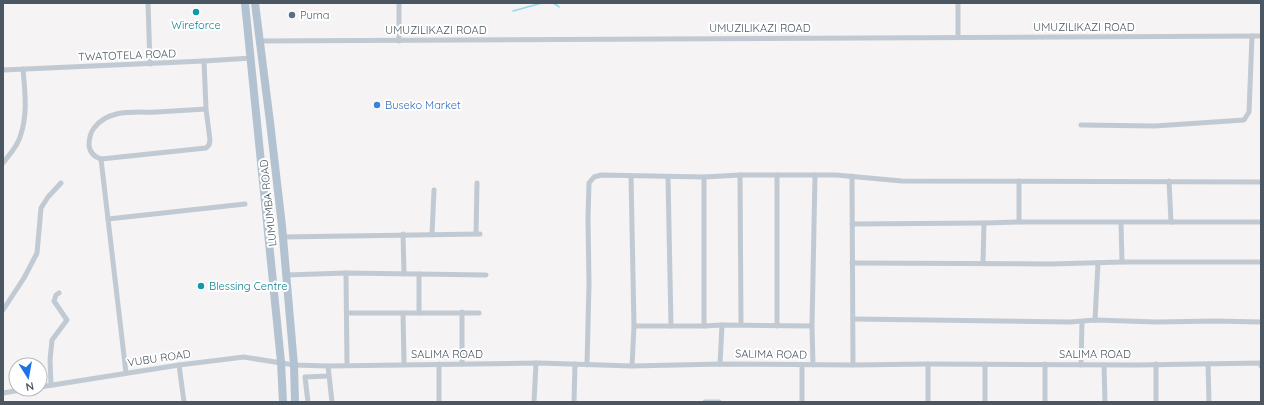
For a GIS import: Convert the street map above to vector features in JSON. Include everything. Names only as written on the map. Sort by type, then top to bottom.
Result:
[{"type":"main road","name":"LUMUMBA ROAD","points":[[245,3],[281,362],[283,402]]},
{"type":"main road","name":"LUMUMBA ROAD","points":[[255,3],[270,122],[286,275],[294,364],[295,402]]},
{"type":"street","points":[[148,3],[150,64]]},
{"type":"street","points":[[399,3],[399,41]]},
{"type":"street","points":[[958,3],[958,37]]},
{"type":"street","points":[[1081,125],[1155,126],[1244,120],[1249,112],[1252,36]]},
{"type":"street","name":"UMUZILIKAZI ROAD","points":[[259,41],[1261,36]]},
{"type":"street","name":"TWATOTELA ROAD","points":[[3,70],[204,62],[251,58]]},
{"type":"street","points":[[204,62],[206,109],[210,140],[209,145],[206,148],[101,159],[97,158],[91,152],[89,141],[92,131],[99,123],[112,115],[129,112],[206,109]]},
{"type":"street","points":[[3,163],[20,138],[23,124],[26,98],[23,69]]},
{"type":"street","points":[[101,159],[126,373]]},
{"type":"street","points":[[587,365],[589,183],[594,177],[601,175],[668,177],[815,175],[852,176],[902,181],[1261,182]]},
{"type":"street","points":[[740,175],[741,325]]},
{"type":"street","points":[[776,326],[777,175]]},
{"type":"street","points":[[813,365],[812,326],[815,175]]},
{"type":"street","points":[[631,176],[634,326],[632,366]]},
{"type":"street","points":[[852,176],[853,365]]},
{"type":"street","points":[[668,177],[671,326]]},
{"type":"street","points":[[704,177],[704,326]]},
{"type":"street","points":[[1019,181],[1019,222]]},
{"type":"street","points":[[1169,182],[1171,222]]},
{"type":"street","points":[[3,310],[24,278],[37,253],[41,208],[61,183]]},
{"type":"street","points":[[282,237],[478,234],[477,183]]},
{"type":"street","points":[[432,234],[434,190]]},
{"type":"street","points":[[108,219],[245,204]]},
{"type":"street","points":[[852,224],[1261,222]]},
{"type":"street","points":[[983,263],[984,223]]},
{"type":"street","points":[[1122,223],[1122,262]]},
{"type":"street","points":[[403,234],[404,274]]},
{"type":"street","points":[[852,263],[1261,262]]},
{"type":"street","points":[[1095,320],[1098,263]]},
{"type":"street","points":[[346,273],[348,365]]},
{"type":"street","points":[[286,275],[346,273],[486,275]]},
{"type":"street","points":[[419,274],[419,312]]},
{"type":"street","points":[[51,385],[50,360],[52,340],[67,320],[54,301],[56,294],[59,293]]},
{"type":"street","points":[[462,312],[462,364]]},
{"type":"street","points":[[347,313],[479,313]]},
{"type":"street","points":[[403,313],[404,364]]},
{"type":"street","points":[[853,319],[1082,322],[1095,320],[1157,322],[1261,322]]},
{"type":"street","points":[[1081,364],[1082,322]]},
{"type":"street","points":[[720,364],[722,325]]},
{"type":"street","points":[[634,326],[812,326]]},
{"type":"street","name":"VUBU ROAD","points":[[48,386],[180,365],[244,357],[281,362]]},
{"type":"street","name":"SALIMA ROAD","points":[[281,362],[328,366],[536,363],[632,366],[720,364],[1261,365]]},
{"type":"street","points":[[534,402],[536,363]]},
{"type":"street","points":[[439,364],[439,402]]},
{"type":"street","points":[[574,402],[575,364]]},
{"type":"street","points":[[928,364],[928,402]]},
{"type":"street","points":[[984,364],[985,402]]},
{"type":"street","points":[[1045,364],[1045,402]]},
{"type":"street","points":[[1156,364],[1156,402]]},
{"type":"street","points":[[1208,364],[1209,402]]},
{"type":"street","points":[[180,365],[184,402]]},
{"type":"street","points":[[802,365],[802,402]]},
{"type":"street","points":[[1104,365],[1105,402]]},
{"type":"street","points":[[328,366],[332,402]]},
{"type":"street","points":[[308,402],[306,377],[329,376]]},
{"type":"street","points":[[706,402],[719,402]]},
{"type":"waterway","points":[[513,11],[542,3]]},
{"type":"waterway","points":[[553,3],[559,7]]},
{"type":"place","name":"Wireforce","points":[[196,12]]},
{"type":"place","name":"Puma","points":[[292,15]]},
{"type":"place","name":"Buseko Market","points":[[377,105]]},
{"type":"place","name":"Blessing Centre","points":[[201,286]]}]
